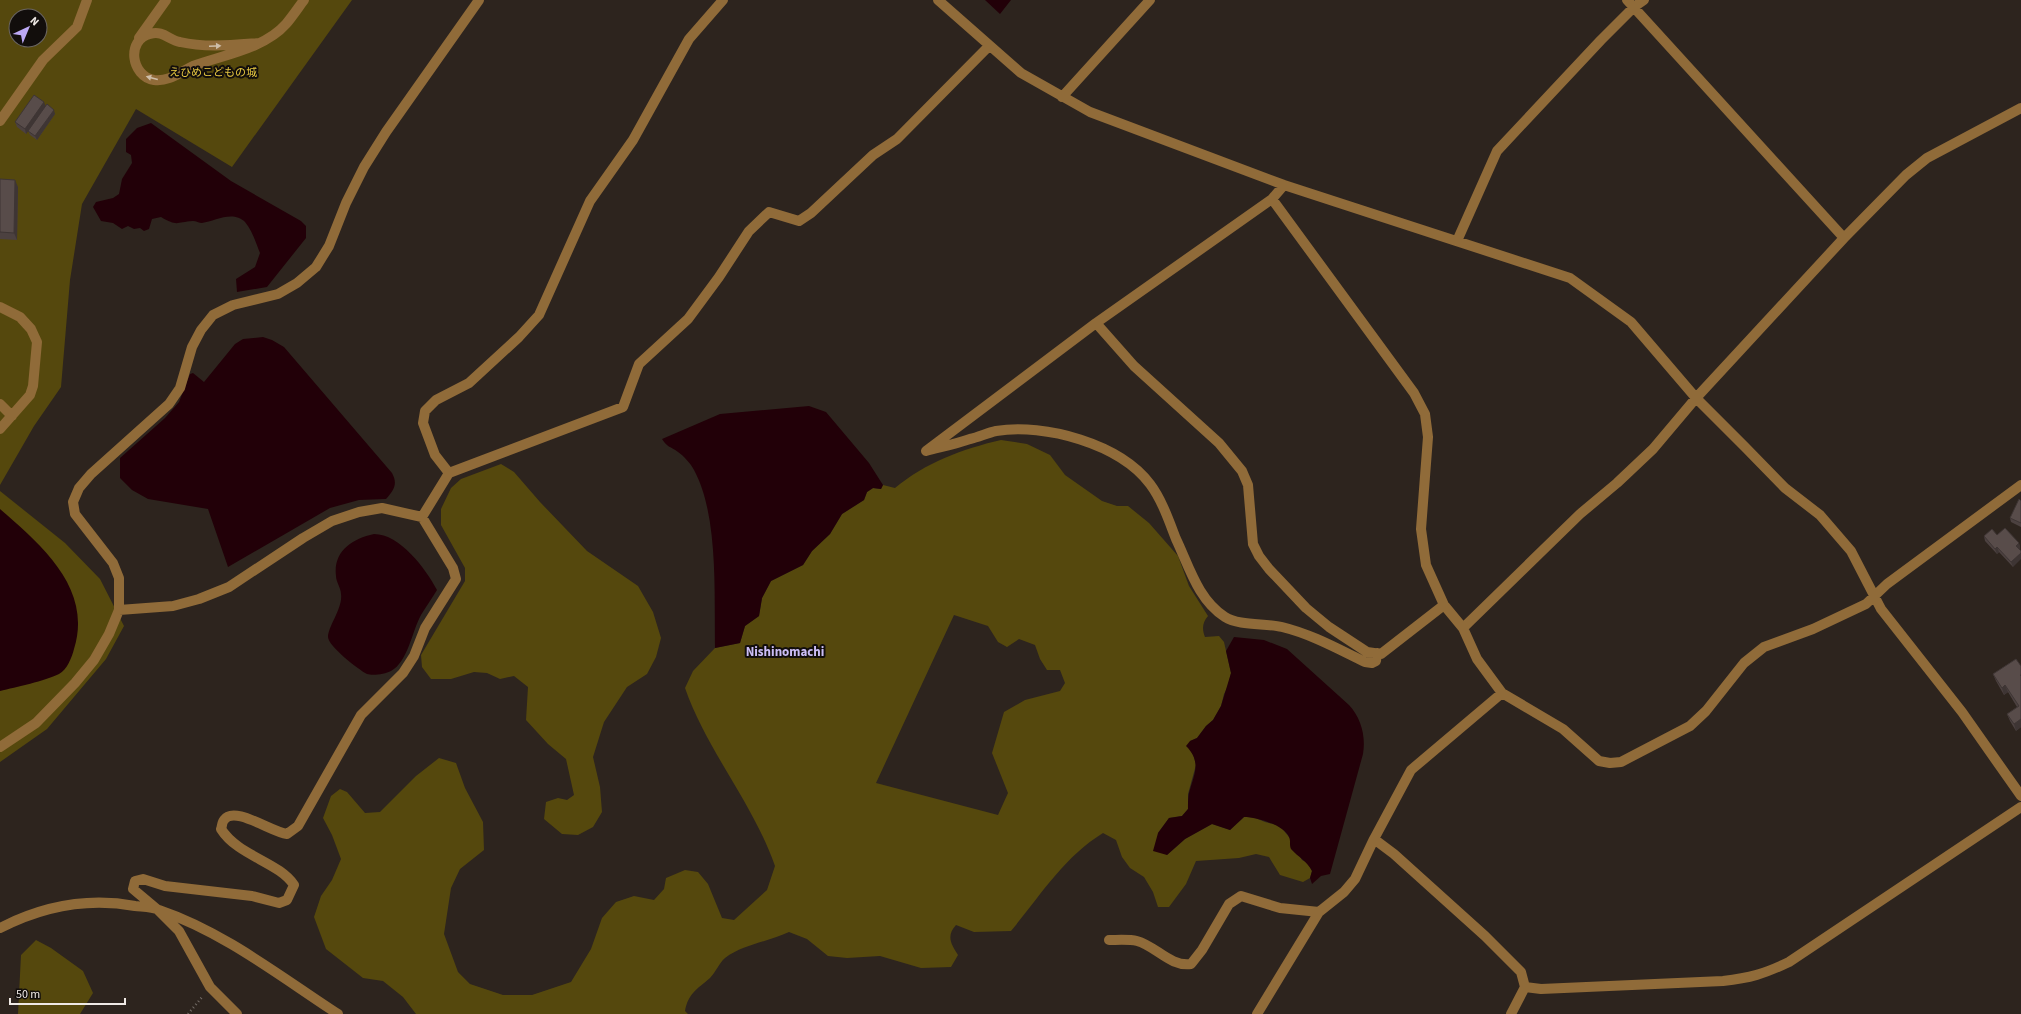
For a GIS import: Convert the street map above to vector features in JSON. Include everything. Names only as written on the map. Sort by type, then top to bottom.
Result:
[{"type":"street","points":[[0,120],[43,60],[77,27],[87,0]]},
{"type":"street","points":[[166,0],[137,41],[134,54],[137,68],[148,78],[161,80],[167,79],[192,67],[230,56],[259,43],[285,25],[304,0]]},
{"type":"street","points":[[0,747],[36,723],[76,683],[94,660],[109,634],[119,610],[119,578],[113,562],[75,514],[73,502],[78,488],[91,474],[169,404],[180,388],[192,348],[201,330],[213,314],[233,305],[278,294],[297,283],[316,267],[329,246],[346,203],[364,167],[386,132],[479,0]]},
{"type":"street","points":[[448,473],[435,455],[422,423],[425,411],[436,400],[469,383],[519,337],[539,315],[590,202],[633,140],[689,39],[714,7],[723,0]]},
{"type":"street","points":[[938,0],[1021,74],[1090,112],[1284,185],[1570,278],[1631,322],[1696,398],[1785,488],[1820,515],[1851,551],[1881,609],[1962,712],[2021,796]]},
{"type":"street","points":[[1062,97],[1150,0]]},
{"type":"street","points":[[1457,241],[1498,151],[1630,4],[1644,0]]},
{"type":"street","points":[[1630,4],[1844,238]]},
{"type":"street","points":[[137,41],[144,36],[160,33],[179,42],[209,46],[259,43]]},
{"type":"street","points":[[422,517],[448,473],[623,407],[639,364],[688,319],[754,226],[769,212],[799,221],[811,213],[874,155],[897,140],[989,46]]},
{"type":"street","points":[[1463,628],[1580,514],[1617,483],[1653,449],[1696,398],[1844,238],[1906,175],[1927,158],[2021,108]]},
{"type":"street","points":[[1284,185],[1272,199],[1096,323],[926,451],[996,431],[1017,430],[1069,436],[1096,446],[1118,457],[1138,470],[1151,485],[1160,500],[1202,594],[1226,618],[1247,623],[1280,626],[1306,634],[1372,664],[1376,660],[1377,653]]},
{"type":"street","points":[[1272,199],[1414,393],[1425,414],[1428,436],[1422,529],[1426,565],[1444,605],[1463,628],[1477,659],[1502,693],[1563,729],[1599,761],[1610,763],[1622,762],[1690,726],[1706,711],[1744,663],[1764,647],[1813,629],[1866,604],[1887,584],[2021,486]]},
{"type":"street","points":[[0,307],[20,317],[31,329],[37,342],[33,386],[30,395],[0,429]]},
{"type":"street","points":[[1096,323],[1134,366],[1219,443],[1242,471],[1248,486],[1253,544],[1259,556],[1269,569],[1306,608],[1329,627],[1367,652],[1381,654],[1444,605]]},
{"type":"street","points":[[0,404],[12,416]]},
{"type":"street","points":[[119,610],[173,606],[199,599],[229,587],[303,538],[332,521],[359,512],[382,508],[422,517],[453,568],[456,579],[424,628],[414,656],[403,673],[361,715],[298,826],[287,834],[277,833],[242,815],[232,814],[224,819],[221,829],[226,838],[261,862],[288,876],[294,885],[292,894],[287,900],[279,903],[252,896],[165,886],[143,879],[135,881],[133,889],[158,910],[179,931],[210,988],[237,1014]]},
{"type":"street","points":[[1257,1014],[1262,1002],[1319,912],[1344,892],[1355,879],[1374,839],[1412,770],[1502,693]]},
{"type":"street","points":[[1525,987],[1541,989],[1723,981],[1752,978],[1789,962],[2021,807]]},
{"type":"street","points":[[1374,839],[1394,854],[1521,972],[1525,987],[1511,1014]]},
{"type":"street","points":[[1109,940],[1136,941],[1176,963],[1191,964],[1202,950],[1229,904],[1241,896],[1280,908],[1319,912]]},
{"type":"street","points":[[0,928],[41,912],[76,902],[114,902],[158,910],[205,929],[338,1014]]},
{"type":"path","points":[[188,1014],[210,988]]},
{"type":"green space","name":"えひめこどもの城","points":[[0,0],[352,0],[232,167],[136,109],[82,204],[70,280],[61,387],[34,426],[0,485]]},
{"type":"green space","points":[[1001,440],[1027,444],[1050,455],[1065,475],[1102,501],[1117,506],[1128,506],[1149,523],[1178,556],[1189,586],[1208,616],[1203,626],[1205,637],[1219,636],[1224,642],[1231,673],[1228,686],[1221,706],[1213,720],[1206,726],[1197,738],[1190,741],[1196,765],[1188,794],[1188,809],[1182,816],[1169,818],[1158,833],[1167,855],[1185,839],[1212,824],[1230,830],[1244,817],[1253,817],[1280,826],[1289,837],[1302,860],[1308,863],[1312,871],[1310,878],[1303,882],[1280,875],[1269,857],[1256,854],[1239,858],[1196,861],[1186,884],[1169,907],[1158,907],[1153,892],[1144,877],[1130,868],[1122,857],[1116,840],[1103,833],[1064,865],[1011,931],[974,932],[956,925],[950,936],[953,947],[958,955],[951,967],[921,968],[880,956],[847,958],[828,956],[807,939],[789,932],[740,949],[725,958],[710,978],[697,989],[688,1000],[685,1011],[688,1014],[416,1014],[403,997],[383,981],[363,978],[326,949],[314,917],[321,896],[332,880],[341,859],[332,835],[323,818],[331,796],[340,789],[347,792],[365,813],[380,812],[416,776],[439,758],[456,763],[465,788],[483,822],[484,850],[460,869],[451,888],[444,934],[458,972],[470,984],[503,995],[532,995],[571,982],[591,949],[602,918],[616,902],[634,896],[654,900],[664,889],[666,878],[685,870],[698,872],[708,884],[722,918],[734,920],[767,890],[775,866],[755,820],[705,734],[694,711],[685,688],[693,671],[715,648],[740,643],[745,626],[759,616],[762,598],[771,581],[803,565],[812,551],[830,534],[842,514],[864,500],[867,492],[873,488],[881,489],[883,485],[895,488],[931,464],[972,448]],"holes":[[[954,615],[988,626],[998,642],[1007,647],[1019,639],[1035,645],[1040,659],[1047,670],[1060,670],[1065,683],[1060,691],[1025,700],[1004,712],[992,753],[1008,793],[998,815],[876,783]]]},
{"type":"green space","points":[[501,464],[514,472],[540,502],[587,551],[638,586],[653,612],[661,638],[656,657],[647,674],[627,687],[604,722],[593,757],[600,787],[602,812],[593,827],[578,835],[562,834],[544,819],[546,802],[558,798],[567,800],[574,795],[566,759],[548,744],[526,720],[528,687],[514,676],[500,679],[487,673],[474,672],[451,679],[431,679],[422,667],[421,655],[465,581],[465,568],[441,525],[441,509],[451,488],[461,479]]},
{"type":"green space","points":[[0,491],[65,543],[100,579],[124,626],[106,659],[47,729],[0,762]]},
{"type":"green space","points":[[36,940],[51,948],[83,971],[93,993],[80,1014],[18,1014],[21,955]]},
{"type":"shaded area","points":[[985,0],[1011,0],[1000,14]]},
{"type":"shaded area","points":[[151,123],[231,181],[301,221],[306,226],[306,238],[267,287],[237,292],[236,279],[255,267],[260,253],[250,229],[245,222],[235,217],[224,217],[202,223],[193,221],[174,223],[161,217],[152,219],[149,229],[144,231],[140,228],[134,229],[128,226],[122,229],[113,223],[101,221],[93,207],[96,202],[113,198],[119,194],[122,179],[132,163],[131,155],[126,152],[126,139],[137,128]]},
{"type":"shaded area","points":[[263,337],[284,347],[392,473],[395,484],[393,490],[386,499],[359,500],[330,508],[228,567],[208,509],[148,499],[132,490],[120,478],[120,458],[165,418],[179,402],[190,374],[193,373],[204,382],[235,344],[243,339]]},
{"type":"shaded area","points":[[809,406],[826,412],[869,463],[883,485],[881,489],[873,488],[867,492],[864,500],[842,514],[830,534],[812,551],[803,565],[771,581],[762,598],[759,616],[745,626],[740,643],[715,648],[714,557],[708,510],[702,489],[693,468],[682,455],[662,439],[720,414]]},
{"type":"shaded area","points":[[0,509],[32,537],[60,570],[70,587],[76,606],[78,627],[72,656],[62,672],[30,684],[0,691]]},
{"type":"shaded area","points":[[374,534],[393,540],[411,554],[426,572],[437,590],[421,615],[402,661],[391,671],[372,675],[363,672],[344,657],[329,641],[328,637],[341,599],[341,592],[336,576],[337,560],[345,548],[351,543]]},
{"type":"shaded area","points":[[1234,637],[1264,640],[1287,649],[1349,705],[1357,716],[1362,728],[1364,741],[1363,754],[1330,874],[1321,876],[1312,884],[1310,878],[1312,871],[1291,849],[1290,838],[1286,833],[1276,825],[1255,818],[1244,817],[1230,830],[1212,824],[1185,839],[1167,855],[1153,851],[1158,833],[1169,818],[1182,816],[1188,809],[1195,763],[1194,757],[1186,746],[1190,741],[1197,738],[1206,726],[1213,720],[1221,706],[1231,673],[1226,651]]},
{"type":"building","points":[[34,95],[44,102],[25,129],[15,122]]},
{"type":"building","points":[[47,104],[54,110],[35,136],[28,131]]},
{"type":"building","points":[[0,179],[15,180],[14,233],[0,232]]},
{"type":"building","points":[[2019,499],[2021,501],[2021,523],[2010,518]]},
{"type":"building","points":[[2005,528],[2019,543],[2016,546],[2021,551],[2021,553],[2011,562],[1997,547],[1995,549],[1984,536],[1992,529],[1997,535]]},
{"type":"building","points":[[2016,659],[2021,666],[2021,719],[2014,724],[2007,714],[2019,706],[2005,685],[2002,688],[1993,674]]},
{"type":"district","name":"Nishinomachi","points":[[785,652]]}]
